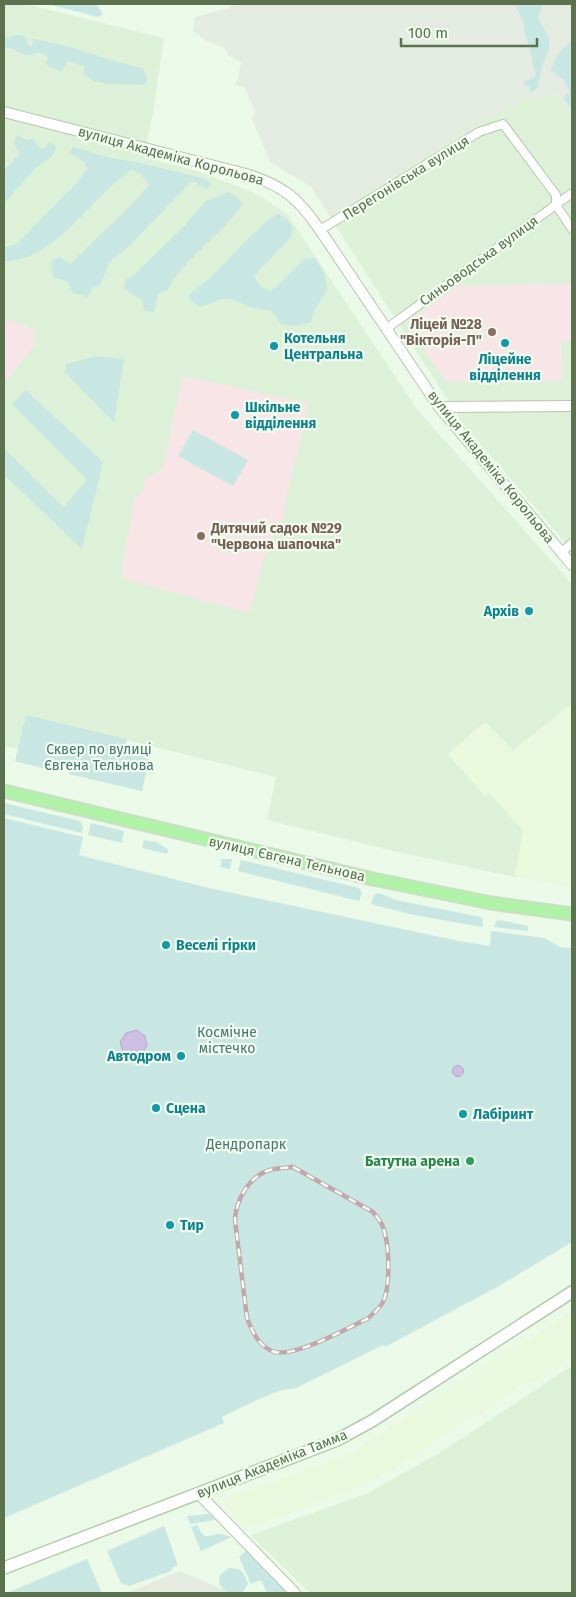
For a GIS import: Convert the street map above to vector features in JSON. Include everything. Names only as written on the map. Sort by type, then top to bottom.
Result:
[{"type":"main road","name":"вулиця Євгена Тельнова","points":[[4,791],[374,879],[491,903],[572,914]]},
{"type":"main road","name":"вулиця Академіка Тамма","points":[[4,1568],[336,1440],[363,1426],[572,1292]]},
{"type":"street","name":"вулиця Академіка Корольова","points":[[4,112],[258,177],[284,190],[295,198],[320,230],[439,407],[572,565]]},
{"type":"street","name":"Перегонівська вулиця","points":[[320,230],[479,132],[503,124],[556,196],[556,205]]},
{"type":"street","name":"Синьоводська вулиця","points":[[386,329],[572,193]]},
{"type":"street","points":[[556,205],[572,229]]},
{"type":"street","points":[[439,407],[572,406]]},
{"type":"street","points":[[561,553],[572,543]]},
{"type":"street","points":[[198,1493],[295,1593]]},
{"type":"shaded area","points":[[4,4],[26,4],[164,38],[154,107],[144,157],[200,172],[257,194],[288,215],[416,408],[572,584],[572,703],[513,751],[448,754],[485,796],[489,793],[523,830],[515,877],[389,850],[267,820],[276,777],[26,715],[18,749],[4,746]]},
{"type":"shaded area","points":[[235,4],[572,4],[572,106],[568,108],[558,95],[547,96],[523,102],[490,117],[330,217],[311,187],[270,162],[252,119],[255,111],[244,87],[234,85],[238,79],[241,62],[229,56],[223,47],[205,40],[193,31],[195,17],[228,8]]},
{"type":"shaded area","points":[[558,95],[568,108],[572,106],[572,550],[464,425],[330,217],[490,117],[523,102]]},
{"type":"shaded area","name":"Ліцей №28 \"Вікторія-П\"","points":[[572,283],[572,341],[561,342],[562,381],[446,382],[406,323],[458,286]]},
{"type":"shaded area","points":[[4,319],[34,329],[35,345],[4,384]]},
{"type":"shaded area","points":[[183,376],[309,403],[285,502],[284,517],[265,555],[249,613],[127,580],[121,572],[135,498],[143,491],[145,479],[162,470]]},
{"type":"shaded area","points":[[572,703],[572,887],[515,877],[523,830],[490,793],[485,796],[448,754],[485,722],[514,751]]},
{"type":"shaded area","points":[[136,1030],[145,1036],[147,1046],[141,1055],[136,1053],[132,1057],[123,1052],[120,1042],[126,1033]]},
{"type":"shaded area","points":[[458,1065],[464,1071],[458,1077],[452,1071]]},
{"type":"shaded area","points":[[572,1311],[572,1357],[536,1381],[523,1384],[479,1415],[470,1417],[391,1471],[353,1489],[247,1529],[224,1507],[223,1501],[226,1499],[349,1454],[503,1353],[515,1348]]},
{"type":"shaded area","points":[[572,1366],[572,1593],[310,1593],[251,1535],[366,1494],[436,1455]]},
{"type":"shaded area","points":[[180,1571],[224,1590],[226,1593],[126,1593]]},
{"type":"green space","points":[[47,4],[96,4],[103,14],[98,17]]},
{"type":"green space","points":[[515,4],[540,4],[542,7],[538,18],[549,38],[549,48],[542,67],[538,87],[533,92],[530,92],[529,87],[524,84],[524,81],[536,75],[523,23]]},
{"type":"green space","points":[[20,35],[26,37],[28,45],[32,46],[33,39],[47,41],[143,68],[148,82],[143,85],[97,82],[84,74],[84,66],[67,61],[62,71],[49,66],[46,63],[48,58],[42,54],[28,55],[4,48],[4,36],[11,38]]},
{"type":"green space","points":[[571,41],[572,108],[563,99],[570,92],[564,80],[551,70],[557,55]]},
{"type":"green space","points":[[18,135],[26,140],[33,139],[39,147],[44,148],[49,143],[56,145],[55,151],[52,156],[37,167],[4,203],[4,170],[19,155],[19,151],[14,144],[15,138]]},
{"type":"green space","points":[[74,147],[112,158],[206,179],[210,183],[210,187],[205,189],[194,181],[190,183],[130,245],[109,263],[101,284],[93,288],[88,297],[73,293],[68,282],[54,277],[50,262],[60,257],[70,264],[149,185],[142,175],[132,169],[103,194],[73,225],[40,251],[22,259],[4,261],[4,245],[6,247],[17,244],[77,182],[87,169],[84,162],[71,153]]},
{"type":"green space","points":[[228,192],[243,203],[225,226],[193,256],[167,291],[158,293],[154,312],[144,311],[142,300],[124,289],[126,280],[134,275],[186,224],[206,201]]},
{"type":"green space","points":[[278,213],[289,221],[293,229],[290,238],[254,276],[261,287],[270,291],[304,259],[315,258],[325,275],[327,290],[314,311],[311,322],[297,326],[282,325],[272,311],[252,308],[231,299],[221,299],[201,307],[195,304],[189,298],[191,293],[214,274],[255,232]]},
{"type":"green space","points":[[98,356],[124,359],[114,423],[65,372],[66,364]]},
{"type":"green space","points":[[26,390],[103,462],[82,549],[4,475],[4,449],[64,507],[87,480],[12,404]]},
{"type":"green space","points":[[193,430],[248,460],[233,486],[178,456]]},
{"type":"green space","name":"Сквер по вулиці Євгена Тельнова","points":[[26,715],[127,739],[124,749],[150,756],[142,791],[69,774],[70,766],[56,763],[54,771],[15,761]]},
{"type":"green space","points":[[4,803],[80,821],[83,826],[82,833],[4,814]]},
{"type":"green space","name":"Дендропарк","points":[[4,818],[83,837],[79,855],[209,888],[459,941],[490,946],[491,931],[544,938],[560,947],[572,948],[572,1242],[497,1287],[385,1347],[383,1345],[294,1389],[279,1391],[259,1399],[222,1417],[224,1423],[4,1518]]},
{"type":"green space","points":[[91,823],[124,831],[122,843],[88,835]]},
{"type":"green space","points":[[144,840],[156,842],[168,849],[167,854],[142,848]]},
{"type":"green space","points":[[222,859],[232,859],[230,869],[220,867]]},
{"type":"green space","points":[[241,860],[359,888],[362,893],[359,901],[238,871]]},
{"type":"green space","points":[[379,893],[396,900],[481,917],[482,927],[414,915],[371,904],[374,895]]},
{"type":"green space","points":[[496,921],[528,926],[528,931],[494,927]]},
{"type":"green space","points":[[209,1514],[215,1520],[190,1524],[187,1516]]},
{"type":"green space","points":[[198,1525],[206,1536],[218,1534],[232,1537],[201,1551],[191,1527]]},
{"type":"green space","points":[[164,1526],[178,1565],[173,1567],[171,1571],[129,1586],[121,1583],[107,1551]]},
{"type":"green space","points":[[246,1551],[287,1593],[267,1593],[261,1580],[251,1584],[239,1557]]},
{"type":"green space","points":[[87,1559],[101,1591],[100,1593],[7,1593]]},
{"type":"green space","points":[[229,1568],[239,1569],[244,1574],[248,1584],[242,1593],[227,1593],[219,1583],[222,1574]]},
{"type":"railway","points":[[293,1167],[373,1212],[380,1221],[386,1238],[388,1273],[386,1295],[383,1302],[367,1319],[319,1342],[281,1353],[272,1351],[259,1341],[253,1333],[247,1318],[235,1220],[241,1197],[250,1183],[270,1170],[293,1167]]},
{"type":"place","name":"Ліцей №28 \"Вікторія-П\"","points":[[492,332]]},
{"type":"place","name":"Ліцейне відділення","points":[[505,343]]},
{"type":"place","name":"Котельня Центральна","points":[[274,346]]},
{"type":"place","name":"Шкільне відділення","points":[[235,415]]},
{"type":"place","name":"Дитячий садок №29 \"Червона шапочка\"","points":[[201,536]]},
{"type":"place","name":"Архів","points":[[529,611]]},
{"type":"place","name":"Веселі гірки","points":[[166,945]]},
{"type":"place","name":"Автодром","points":[[181,1056]]},
{"type":"place","name":"Сцена","points":[[156,1108]]},
{"type":"place","name":"Лабіринт","points":[[463,1114]]},
{"type":"place","name":"Батутна арена","points":[[470,1161]]},
{"type":"place","name":"Тир","points":[[170,1225]]},
{"type":"park label","name":"Космічне містечко","points":[[227,1040]]}]
